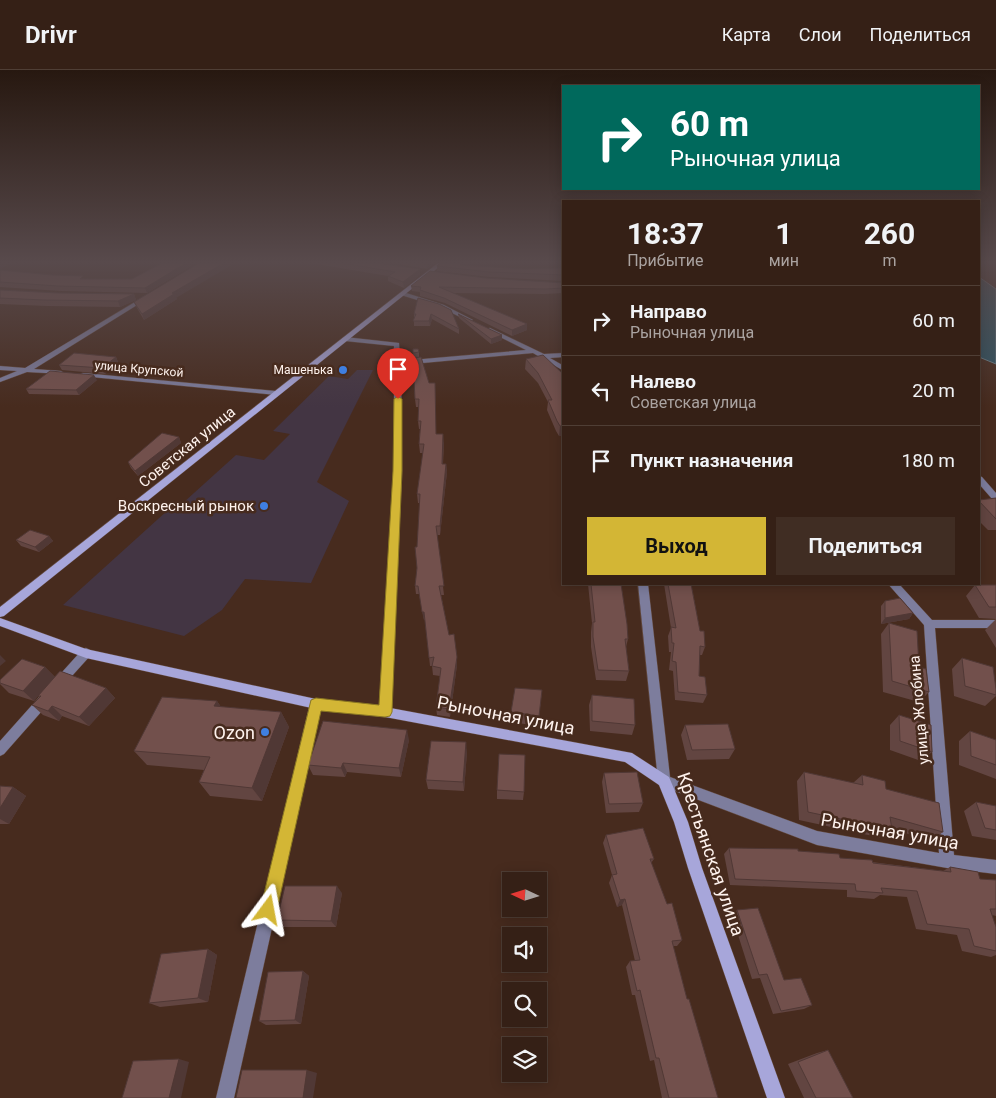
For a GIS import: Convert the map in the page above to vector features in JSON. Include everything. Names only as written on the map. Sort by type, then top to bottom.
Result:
[{"type":"street","points":[[0,380],[27,370],[123,311]]},
{"type":"street","name":"Советская улица","points":[[0,613],[381,311]]},
{"type":"street","points":[[452,311],[475,323]]},
{"type":"street","points":[[484,327],[534,351],[562,368]]},
{"type":"street","points":[[345,339],[396,344],[398,362],[398,471],[385,712]]},
{"type":"street","points":[[398,362],[534,351]]},
{"type":"street","points":[[542,356],[562,355]]},
{"type":"street","points":[[0,368],[66,373]]},
{"type":"street","name":"улица Крупской","points":[[76,374],[276,393]]},
{"type":"street","points":[[980,480],[996,498]]},
{"type":"street","name":"Крестьянская улица","points":[[643,585],[664,781],[681,822],[695,868],[776,1098]]},
{"type":"street","points":[[894,585],[928,624],[996,624]]},
{"type":"street","name":"Рыночная улица","points":[[0,622],[86,653],[316,704],[385,712],[628,757],[664,781],[817,838],[947,861],[996,867]]},
{"type":"street","name":"улица Жлобина","points":[[928,624],[947,861]]},
{"type":"street","points":[[0,750],[86,653]]},
{"type":"street","points":[[225,1098],[316,704]]},
{"type":"shaded area","name":"Воскресный рынок","points":[[357,370],[373,370],[317,482],[349,501],[311,583],[245,579],[222,610],[184,636],[63,605],[168,510],[173,512],[236,455],[264,460],[290,434],[273,431],[329,376],[348,379]]},
{"type":"water","points":[[980,311],[996,311],[996,364],[980,357]]},
{"type":"building","points":[[415,311],[451,311],[459,329],[431,314],[429,321],[413,321],[416,314],[414,314]]},
{"type":"building","points":[[472,311],[496,311],[527,324],[512,330]]},
{"type":"building","points":[[458,314],[502,335],[491,339]]},
{"type":"building","points":[[413,349],[418,349],[419,352],[413,353]]},
{"type":"building","points":[[74,353],[116,357],[102,368],[59,365]]},
{"type":"building","points":[[543,355],[562,373],[562,426],[557,421],[548,400],[552,400],[538,373],[526,359]]},
{"type":"building","points":[[421,357],[429,383],[435,383],[436,434],[443,434],[442,464],[446,464],[440,526],[436,526],[444,586],[439,586],[449,635],[454,634],[457,657],[449,709],[436,707],[441,668],[432,666],[434,657],[429,658],[424,612],[422,612],[418,586],[415,586],[417,568],[415,547],[417,547],[420,494],[417,494],[424,444],[419,444],[421,421],[418,421],[419,399],[415,399],[413,358]]},
{"type":"building","points":[[50,371],[94,375],[76,390],[26,389]]},
{"type":"building","points":[[162,433],[179,437],[135,471],[128,462]]},
{"type":"building","points":[[996,498],[996,519],[980,502],[980,500]]},
{"type":"building","points":[[30,530],[49,536],[35,547],[16,540]]},
{"type":"building","points":[[591,585],[621,585],[627,624],[628,639],[625,639],[629,671],[598,670],[593,637],[593,622],[595,622]]},
{"type":"building","points":[[668,585],[691,585],[700,631],[704,631],[705,647],[700,646],[699,676],[705,677],[707,695],[678,692],[676,662],[672,661],[674,643],[672,643],[671,627],[676,628]]},
{"type":"building","points":[[975,585],[996,585],[996,607],[989,607]]},
{"type":"building","points":[[900,598],[913,613],[885,618],[885,601]]},
{"type":"building","points":[[889,623],[917,631],[919,667],[926,669],[929,692],[892,681]]},
{"type":"building","points":[[962,658],[993,667],[996,695],[965,686]]},
{"type":"building","points":[[22,659],[45,667],[23,691],[0,683],[0,680]]},
{"type":"building","points":[[60,671],[106,688],[79,717],[52,706],[48,711],[32,705]]},
{"type":"building","points":[[515,688],[542,690],[539,716],[511,712]]},
{"type":"building","points":[[592,695],[634,699],[635,725],[592,721]]},
{"type":"building","points":[[162,697],[217,701],[214,706],[281,712],[252,788],[199,782],[210,757],[134,751]]},
{"type":"building","points":[[899,715],[931,725],[932,752],[900,741]]},
{"type":"building","points":[[323,721],[407,730],[399,768],[343,763],[341,768],[308,765]]},
{"type":"building","points":[[728,724],[735,749],[692,750],[685,725]]},
{"type":"building","points":[[970,731],[996,740],[996,765],[971,756]]},
{"type":"building","points":[[431,741],[466,742],[463,782],[426,780]]},
{"type":"building","points":[[499,754],[525,755],[524,792],[497,790]]},
{"type":"building","points":[[637,772],[643,803],[609,804],[604,773]]},
{"type":"building","points":[[804,772],[863,785],[862,775],[885,781],[886,789],[939,803],[943,832],[890,817],[892,830],[808,812]]},
{"type":"building","points":[[0,786],[13,787],[0,808]]},
{"type":"building","points":[[976,802],[996,806],[996,830],[985,828]]},
{"type":"building","points":[[643,828],[654,859],[650,859],[667,904],[672,903],[682,940],[672,941],[687,999],[689,999],[718,1098],[669,1098],[659,1058],[656,1058],[640,990],[637,991],[630,961],[640,960],[625,899],[620,900],[612,875],[617,874],[606,835]]},
{"type":"building","points":[[729,848],[798,849],[798,851],[839,854],[840,858],[872,860],[873,863],[951,872],[950,867],[978,872],[980,879],[996,880],[996,909],[990,909],[996,927],[996,951],[974,946],[969,929],[927,924],[917,891],[881,888],[883,893],[856,891],[855,884],[735,879]]},
{"type":"building","points":[[285,886],[337,886],[331,921],[277,920]]},
{"type":"building","points":[[758,908],[784,980],[801,978],[812,1005],[781,1011],[767,974],[759,975],[737,910]]},
{"type":"building","points":[[208,949],[198,998],[149,1003],[161,954]]},
{"type":"building","points":[[303,971],[295,1020],[259,1021],[268,972]]},
{"type":"building","points":[[828,1050],[853,1098],[816,1098],[798,1062]]},
{"type":"building","points":[[179,1059],[169,1098],[122,1098],[133,1061]]},
{"type":"building","points":[[242,1070],[307,1070],[303,1098],[236,1098]]},
{"type":"place","name":"Машенька","points":[[343,370]]},
{"type":"place","name":"Воскресный рынок","points":[[264,506]]},
{"type":"place","name":"Ozon","points":[[265,732]]},
{"type":"route","points":[[268,910],[316,704],[385,712],[398,471],[398,399]]}]
